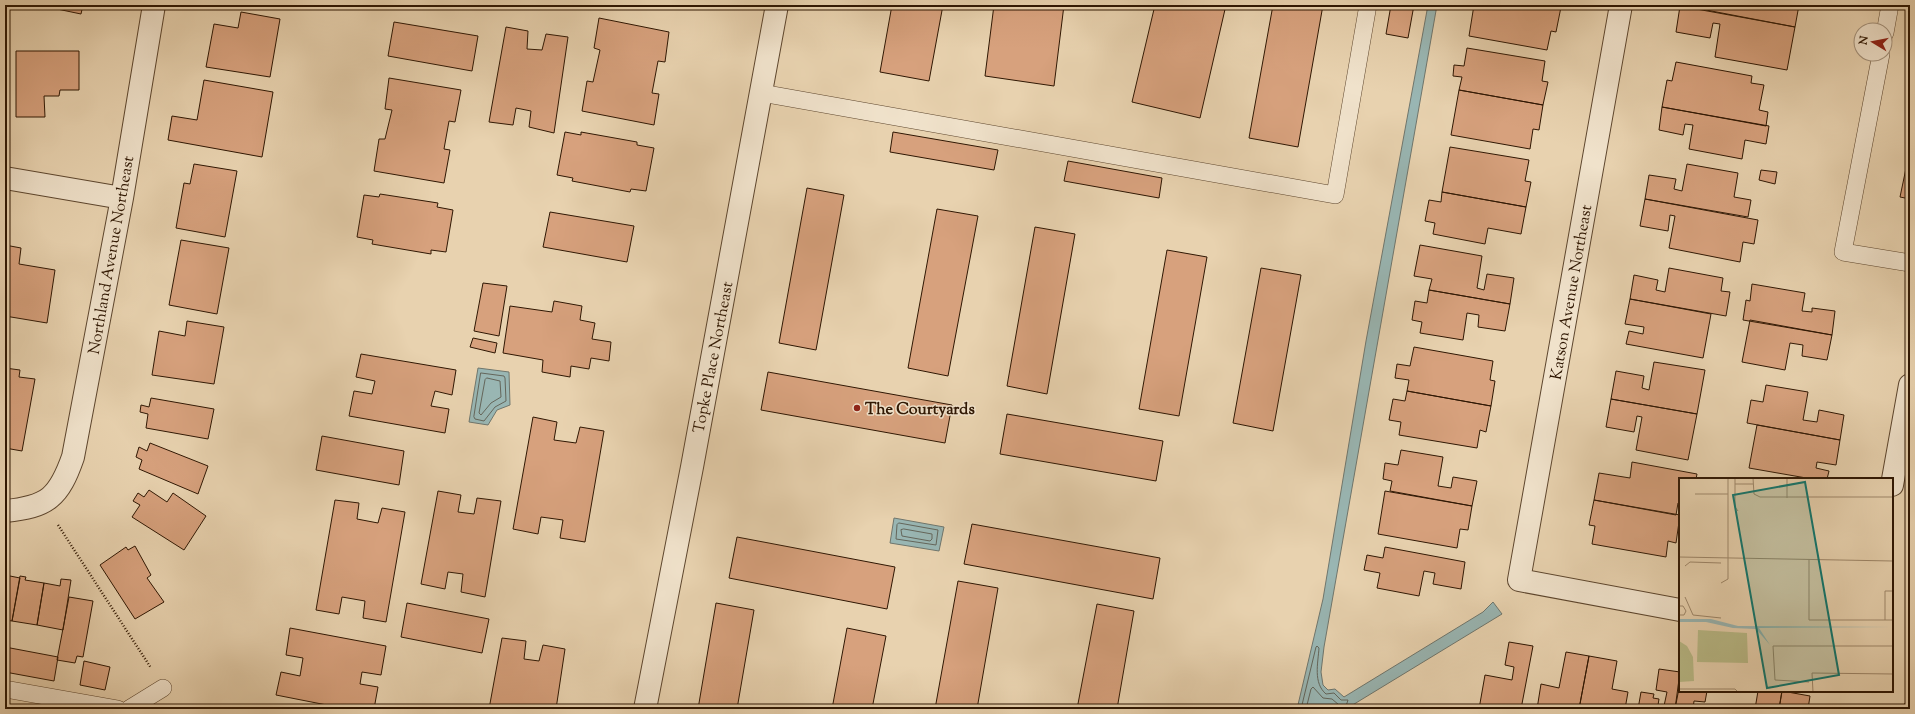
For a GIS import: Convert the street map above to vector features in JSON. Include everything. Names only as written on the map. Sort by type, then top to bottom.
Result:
[{"type":"street","name":"Northland Avenue Northeast","points":[[5,511],[27,509],[51,498],[66,478],[73,457],[122,198],[154,5]]},
{"type":"street","name":"Topke Place Northeast","points":[[645,709],[762,93],[777,5]]},
{"type":"street","name":"Katson Avenue Northeast","points":[[1621,5],[1519,580],[1679,610]]},
{"type":"street","points":[[5,178],[122,198]]},
{"type":"street","points":[[1893,479],[1910,385]]},
{"type":"lane","points":[[762,93],[1335,195],[1368,5]]},
{"type":"lane","points":[[1887,22],[1890,5]]},
{"type":"lane","points":[[1879,62],[1843,252],[1910,263]]},
{"type":"lane","points":[[129,709],[163,688]]},
{"type":"lane","points":[[5,689],[118,709]]},
{"type":"path","points":[[58,525],[163,688]]},
{"type":"water","points":[[1428,5],[1437,5],[1324,647],[1321,672],[1323,685],[1328,690],[1335,689],[1344,697],[1483,612],[1493,602],[1502,614],[1346,709],[1297,709],[1323,599],[1366,341]]},
{"type":"water","points":[[478,368],[509,372],[510,405],[497,410],[488,425],[469,422]]},
{"type":"water","points":[[894,518],[944,527],[939,551],[890,543]]},
{"type":"building","points":[[38,5],[83,5],[81,14]]},
{"type":"building","points":[[892,5],[943,5],[929,81],[880,72]]},
{"type":"building","points":[[994,5],[1064,5],[1054,86],[985,76]]},
{"type":"building","points":[[1155,5],[1226,5],[1200,118],[1132,102]]},
{"type":"building","points":[[1273,5],[1323,5],[1298,147],[1249,138]]},
{"type":"building","points":[[1391,5],[1414,5],[1408,38],[1386,34]]},
{"type":"building","points":[[1474,5],[1548,5],[1561,7],[1556,32],[1551,31],[1547,50],[1469,36]]},
{"type":"building","points":[[1552,5],[1565,5],[1565,7]]},
{"type":"building","points":[[1680,5],[1799,5],[1795,27]]},
{"type":"building","points":[[1680,6],[1795,27],[1787,70],[1715,57],[1720,24],[1713,23],[1710,38],[1676,32]]},
{"type":"building","points":[[241,12],[280,19],[270,77],[206,67],[214,24],[238,28]]},
{"type":"building","points":[[599,18],[669,32],[665,62],[658,61],[652,93],[659,94],[654,125],[582,111],[587,81],[593,82],[600,50],[594,48]]},
{"type":"building","points":[[394,22],[478,36],[472,71],[388,56]]},
{"type":"building","points":[[506,27],[528,31],[527,49],[542,50],[546,34],[568,37],[554,133],[529,127],[531,111],[516,108],[513,125],[489,122]]},
{"type":"building","points":[[1467,48],[1545,61],[1542,81],[1548,82],[1543,105],[1459,90],[1462,77],[1453,76],[1454,65],[1464,66]]},
{"type":"building","points":[[16,51],[79,51],[79,90],[60,90],[59,96],[44,96],[45,117],[16,117]]},
{"type":"building","points":[[1676,62],[1752,76],[1751,83],[1764,85],[1759,110],[1768,112],[1766,126],[1662,107],[1667,80],[1672,81]]},
{"type":"building","points":[[389,78],[461,90],[455,122],[449,121],[444,149],[450,150],[444,183],[374,171],[379,139],[385,139],[392,110],[385,109]]},
{"type":"building","points":[[204,80],[273,92],[262,157],[168,140],[172,116],[197,120]]},
{"type":"building","points":[[1459,90],[1543,105],[1539,130],[1533,129],[1530,149],[1451,135]]},
{"type":"building","points":[[1662,107],[1769,126],[1766,144],[1745,140],[1742,159],[1689,149],[1693,125],[1685,124],[1683,135],[1659,130]]},
{"type":"building","points":[[565,132],[581,135],[581,132],[637,142],[637,145],[654,148],[646,191],[631,189],[630,192],[572,181],[573,178],[557,175]]},
{"type":"building","points":[[893,132],[998,150],[994,170],[890,152]]},
{"type":"building","points":[[1450,147],[1529,160],[1525,181],[1531,182],[1526,207],[1442,192]]},
{"type":"building","points":[[1910,154],[1910,199],[1900,197]]},
{"type":"building","points":[[1068,161],[1162,178],[1159,198],[1064,181]]},
{"type":"building","points":[[194,164],[237,171],[225,237],[176,228],[184,183],[190,184]]},
{"type":"building","points":[[1687,164],[1738,173],[1734,197],[1751,200],[1748,217],[1645,199],[1649,175],[1676,179],[1674,189],[1682,191]]},
{"type":"building","points":[[1761,170],[1777,172],[1775,184],[1759,180]]},
{"type":"building","points":[[807,188],[844,195],[816,350],[779,343]]},
{"type":"building","points":[[1442,192],[1526,207],[1521,234],[1488,228],[1485,244],[1433,234],[1435,223],[1425,221],[1429,200],[1441,202]]},
{"type":"building","points":[[380,194],[438,203],[437,207],[453,210],[446,252],[431,250],[431,254],[372,244],[373,240],[357,237],[364,195],[379,197]]},
{"type":"building","points":[[1645,199],[1758,220],[1754,244],[1743,242],[1740,262],[1669,248],[1675,216],[1670,215],[1668,231],[1640,226]]},
{"type":"building","points":[[937,209],[978,216],[948,376],[908,368]]},
{"type":"building","points":[[550,212],[634,226],[627,262],[543,247]]},
{"type":"building","points":[[1035,227],[1075,234],[1047,394],[1007,386]]},
{"type":"building","points":[[181,240],[229,248],[217,314],[169,305]]},
{"type":"building","points":[[5,245],[21,248],[19,264],[55,270],[47,323],[5,316]]},
{"type":"building","points":[[1420,245],[1482,256],[1477,288],[1484,290],[1487,274],[1514,278],[1510,304],[1429,290],[1432,279],[1414,276]]},
{"type":"building","points":[[1167,250],[1207,257],[1179,416],[1139,409]]},
{"type":"building","points":[[1261,268],[1301,275],[1273,431],[1233,423]]},
{"type":"building","points":[[1669,268],[1723,278],[1721,291],[1730,292],[1726,316],[1630,299],[1634,275],[1658,280],[1656,290],[1665,292]]},
{"type":"building","points":[[483,283],[507,286],[499,336],[474,331]]},
{"type":"building","points":[[1752,284],[1805,293],[1802,311],[1812,312],[1812,308],[1835,311],[1832,335],[1743,320],[1746,300],[1750,301]]},
{"type":"building","points":[[1429,290],[1510,304],[1505,331],[1478,327],[1479,315],[1467,313],[1463,340],[1420,333],[1422,322],[1412,320],[1415,301],[1427,303]]},
{"type":"building","points":[[1630,299],[1711,314],[1703,358],[1626,344],[1629,331],[1643,334],[1644,327],[1625,324]]},
{"type":"building","points":[[554,301],[582,306],[580,320],[595,323],[592,339],[611,342],[609,361],[591,358],[589,369],[571,366],[570,377],[542,372],[543,360],[503,353],[510,306],[552,312]]},
{"type":"building","points":[[1750,320],[1832,335],[1827,360],[1802,356],[1803,345],[1790,343],[1785,370],[1742,362]]},
{"type":"building","points":[[187,321],[224,327],[214,384],[152,375],[159,331],[185,336]]},
{"type":"building","points":[[473,338],[497,343],[495,353],[470,347]]},
{"type":"building","points":[[1414,347],[1493,361],[1490,380],[1495,381],[1491,406],[1407,391],[1409,380],[1395,378],[1397,364],[1410,366]]},
{"type":"building","points":[[361,354],[456,370],[452,395],[435,391],[431,406],[449,409],[445,433],[349,416],[354,391],[372,394],[375,381],[356,377]]},
{"type":"building","points":[[1654,362],[1705,370],[1697,414],[1611,399],[1616,371],[1644,376],[1642,388],[1649,390]]},
{"type":"building","points":[[5,368],[20,370],[19,377],[35,379],[22,451],[5,448]]},
{"type":"building","name":"The Courtyards","points":[[768,372],[952,405],[945,443],[761,410]]},
{"type":"building","points":[[1766,385],[1808,392],[1803,420],[1817,422],[1819,410],[1844,415],[1840,440],[1747,423],[1751,400],[1763,402]]},
{"type":"building","points":[[1407,391],[1491,406],[1486,432],[1480,430],[1477,448],[1399,435],[1401,422],[1389,420],[1393,399],[1405,401]]},
{"type":"building","points":[[151,398],[214,409],[208,439],[146,428],[148,414],[140,412],[141,405],[149,407]]},
{"type":"building","points":[[1611,399],[1697,414],[1688,460],[1636,450],[1642,417],[1637,416],[1634,432],[1606,427]]},
{"type":"building","points":[[1007,414],[1163,441],[1156,481],[1000,454]]},
{"type":"building","points":[[533,417],[557,422],[554,440],[576,443],[580,427],[604,431],[585,542],[560,538],[563,520],[541,517],[538,534],[513,529]]},
{"type":"building","points":[[1757,425],[1840,440],[1836,465],[1817,462],[1816,468],[1829,471],[1827,478],[1806,478],[1749,468]]},
{"type":"building","points":[[322,436],[404,451],[399,485],[316,470]]},
{"type":"building","points":[[150,443],[208,466],[198,494],[139,469],[142,460],[136,457],[139,447],[147,451]]},
{"type":"building","points":[[1401,450],[1443,457],[1438,486],[1451,488],[1453,477],[1477,481],[1472,506],[1390,491],[1392,481],[1383,479],[1385,463],[1398,465]]},
{"type":"building","points":[[1632,462],[1697,474],[1696,478],[1679,478],[1679,504],[1676,515],[1594,500],[1599,473],[1630,478]]},
{"type":"building","points":[[149,490],[167,502],[173,493],[206,516],[184,550],[132,517],[140,505],[133,501],[138,493],[144,497]]},
{"type":"building","points":[[438,491],[461,495],[458,512],[474,514],[477,498],[501,501],[485,597],[461,592],[463,574],[448,572],[445,589],[421,584]]},
{"type":"building","points":[[1385,491],[1472,506],[1468,530],[1460,529],[1457,548],[1378,534]]},
{"type":"building","points":[[335,500],[359,503],[357,519],[378,523],[382,508],[405,512],[386,622],[363,618],[365,601],[342,597],[339,614],[316,610]]},
{"type":"building","points":[[1594,500],[1679,515],[1676,543],[1668,541],[1666,557],[1592,544],[1595,526],[1589,525]]},
{"type":"building","points":[[972,524],[1160,558],[1153,599],[964,564]]},
{"type":"building","points":[[737,537],[895,567],[887,609],[729,578]]},
{"type":"building","points":[[135,546],[151,575],[147,578],[164,602],[135,619],[100,565],[126,547],[128,550]]},
{"type":"building","points":[[1385,547],[1465,562],[1461,589],[1433,584],[1435,573],[1424,571],[1419,596],[1377,588],[1380,573],[1364,570],[1367,555],[1383,558]]},
{"type":"building","points":[[5,575],[20,578],[12,621],[5,620]]},
{"type":"building","points":[[20,576],[26,577],[25,580],[44,583],[37,625],[12,621]]},
{"type":"building","points":[[61,579],[71,580],[63,630],[37,625],[44,583],[60,586]]},
{"type":"building","points":[[958,581],[998,588],[977,709],[935,709]]},
{"type":"building","points":[[69,597],[93,601],[83,657],[77,656],[75,663],[57,660]]},
{"type":"building","points":[[407,603],[489,619],[482,653],[401,637]]},
{"type":"building","points":[[716,603],[754,610],[737,709],[698,709]]},
{"type":"building","points":[[1097,604],[1134,611],[1117,709],[1077,709]]},
{"type":"building","points":[[290,628],[386,646],[381,675],[362,672],[360,684],[378,687],[374,709],[347,709],[276,695],[281,672],[300,676],[303,658],[286,655]]},
{"type":"building","points":[[847,628],[886,636],[872,709],[832,709]]},
{"type":"building","points":[[502,638],[526,641],[524,659],[539,661],[543,645],[565,649],[556,709],[489,709]]},
{"type":"building","points":[[1509,642],[1533,646],[1521,709],[1479,709],[1485,675],[1512,680],[1514,667],[1505,665]]},
{"type":"building","points":[[5,647],[58,657],[54,681],[5,672]]},
{"type":"building","points":[[1566,652],[1589,656],[1579,709],[1537,709],[1541,684],[1559,688]]},
{"type":"building","points":[[1589,656],[1617,661],[1612,689],[1628,692],[1625,709],[1579,709]]},
{"type":"building","points":[[84,661],[110,667],[105,690],[80,685]]},
{"type":"building","points":[[1659,669],[1679,672],[1675,709],[1638,709],[1641,692],[1654,694],[1653,698],[1659,699],[1658,705],[1664,706],[1667,692],[1656,690]]},
{"type":"building","points":[[1679,688],[1679,692],[1707,692],[1705,702],[1694,701],[1693,709],[1675,709]]},
{"type":"building","points":[[1758,692],[1782,692],[1779,709],[1755,709]]},
{"type":"building","points":[[1782,692],[1810,696],[1808,709],[1779,709]]},
{"type":"building","points":[[1910,700],[1910,709],[1905,709],[1903,705]]},
{"type":"building","points":[[1903,705],[1905,709],[1895,709]]},
{"type":"place","name":"The Courtyards","points":[[857,408]]}]
